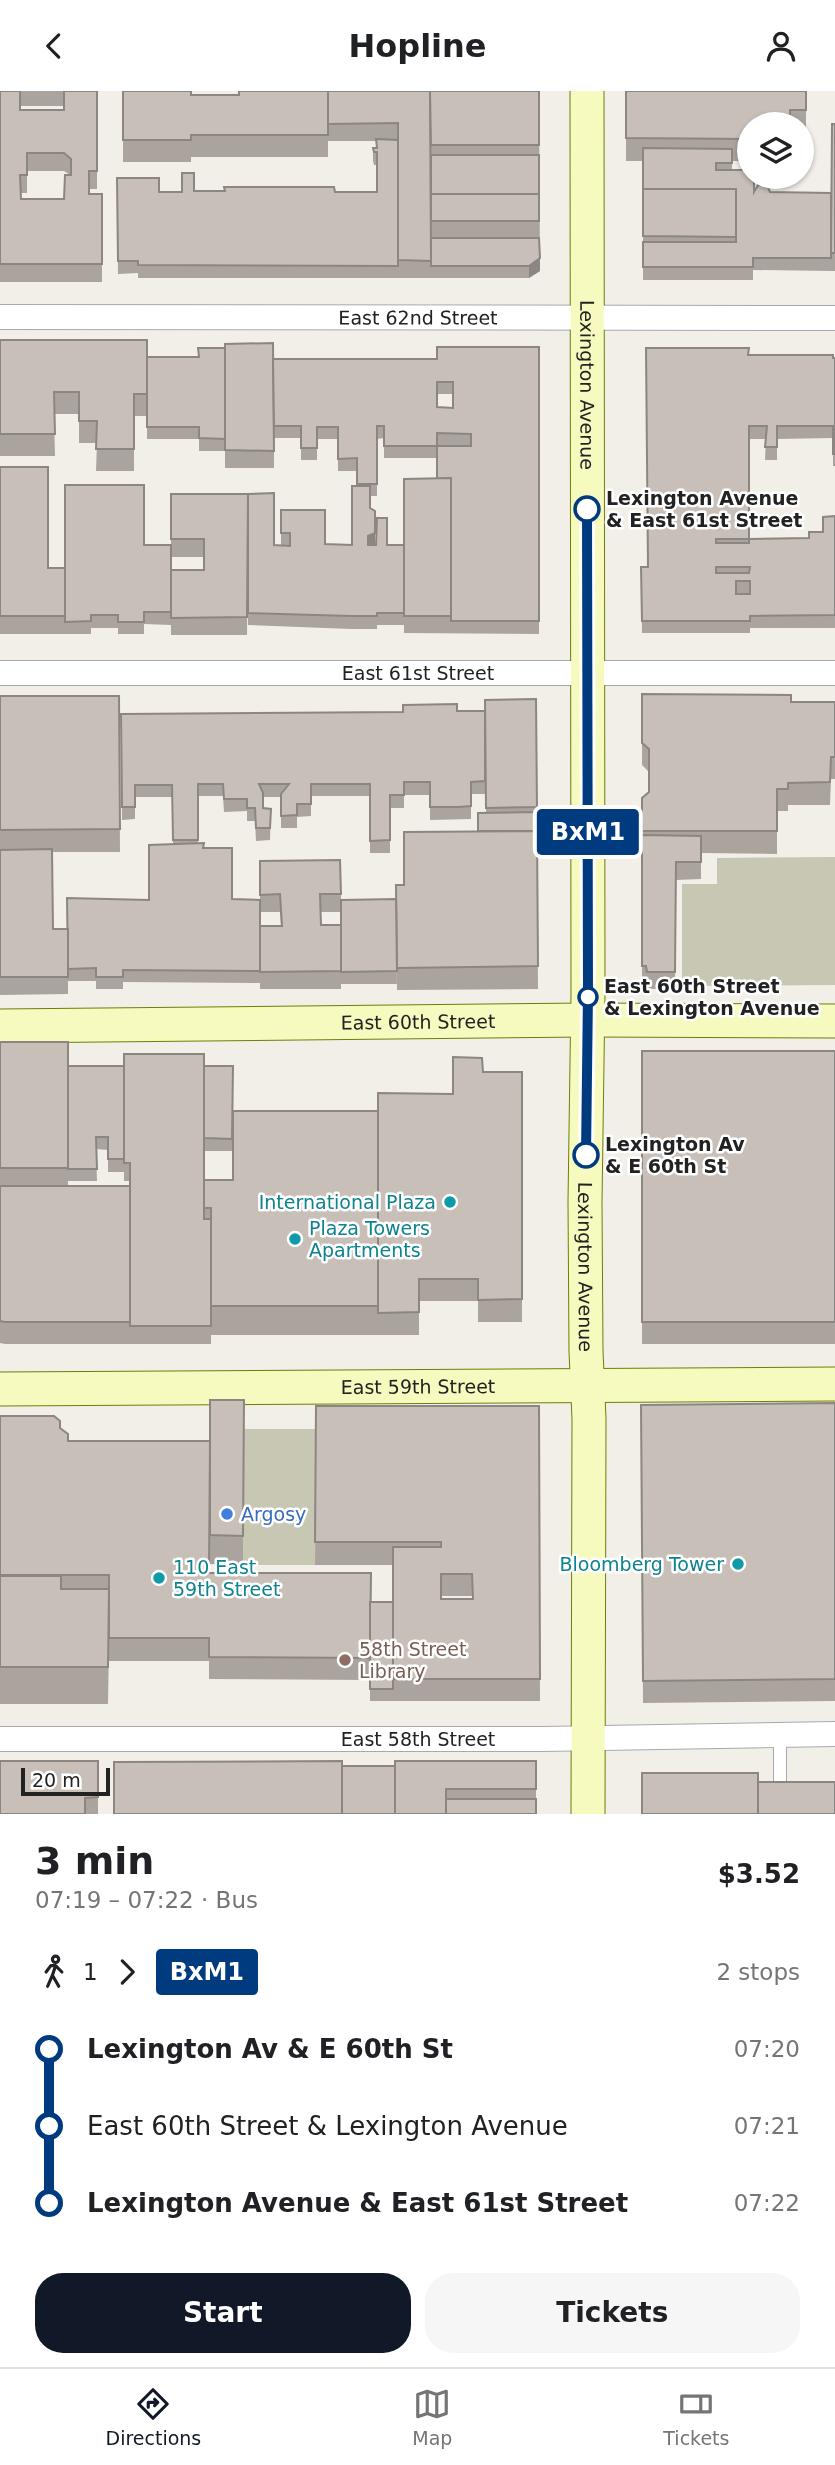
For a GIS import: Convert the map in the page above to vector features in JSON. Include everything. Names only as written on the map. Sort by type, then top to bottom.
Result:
[{"type":"main road","name":"Lexington Avenue","points":[[587,91],[588,1020],[585,1202],[588,1385],[588,1814]]},
{"type":"main road","name":"East 60th Street","points":[[0,1026],[588,1020],[835,1021]]},
{"type":"main road","name":"East 59th Street","points":[[0,1389],[835,1384]]},
{"type":"street","name":"East 62nd Street","points":[[0,317],[835,318]]},
{"type":"street","name":"East 61st Street","points":[[0,673],[835,673]]},
{"type":"street","name":"East 58th Street","points":[[0,1739],[835,1734]]},
{"type":"lane","points":[[780,1735],[780,1805]]},
{"type":"shaded area","points":[[835,857],[835,985],[682,986],[682,884],[717,884],[717,858]]},
{"type":"shaded area","points":[[244,1429],[316,1429],[315,1565],[243,1565]]},
{"type":"building","points":[[0,91],[20,91],[20,110],[64,110],[64,91],[97,91],[97,171],[89,171],[89,194],[102,194],[102,264],[0,264]],"holes":[[[27,153],[64,153],[71,159],[71,175],[65,175],[64,199],[21,199],[20,175],[27,175]]]},
{"type":"building","points":[[123,91],[191,91],[191,95],[239,95],[239,91],[328,91],[328,135],[191,135],[191,140],[123,140]]},
{"type":"building","points":[[328,91],[430,91],[431,261],[398,260],[398,123],[328,124]]},
{"type":"building","points":[[430,91],[539,91],[539,145],[431,145]]},
{"type":"building","points":[[626,91],[806,91],[806,110],[737,112],[737,139],[626,138]]},
{"type":"building","points":[[832,124],[835,124],[835,253],[831,253]]},
{"type":"building","points":[[376,139],[398,140],[398,266],[138,265],[138,261],[118,261],[117,178],[159,178],[159,192],[182,192],[182,173],[194,173],[194,191],[225,191],[224,187],[334,187],[335,192],[377,192],[377,152],[374,152],[373,148],[377,148]]},
{"type":"building","points":[[643,148],[732,149],[732,163],[716,163],[716,170],[737,170],[737,189],[754,189],[754,192],[756,189],[769,189],[770,192],[831,193],[831,258],[753,258],[753,267],[643,267],[643,242],[736,242],[736,189],[643,189]]},
{"type":"building","points":[[431,155],[539,155],[539,194],[431,194]]},
{"type":"building","points":[[643,189],[736,189],[736,237],[643,236]]},
{"type":"building","points":[[431,194],[539,194],[539,221],[431,221]]},
{"type":"building","points":[[431,238],[539,238],[540,258],[529,266],[431,266]]},
{"type":"building","points":[[0,340],[147,340],[147,394],[134,394],[134,449],[96,449],[97,421],[79,421],[79,392],[54,392],[55,434],[0,434]]},
{"type":"building","points":[[273,343],[274,451],[225,450],[225,344]]},
{"type":"building","points":[[437,347],[539,347],[539,621],[451,621],[451,478],[437,479],[437,446],[384,446],[384,426],[377,426],[377,484],[357,484],[357,458],[338,459],[338,427],[317,427],[317,448],[301,448],[301,426],[274,426],[273,359],[437,359]],"holes":[[[437,382],[453,382],[453,408],[437,407]],[[437,433],[471,434],[471,446],[437,446]]]},
{"type":"building","points":[[198,348],[225,348],[225,439],[199,438],[199,427],[147,427],[147,357],[199,357]]},
{"type":"building","points":[[646,348],[749,348],[748,355],[833,355],[835,454],[833,426],[777,426],[777,447],[765,447],[767,426],[749,426],[749,539],[809,538],[809,532],[823,532],[823,517],[835,516],[835,615],[750,616],[750,621],[642,621],[641,567],[648,567]],"holes":[[[716,539],[749,539],[749,543],[716,543]],[[716,567],[750,567],[749,573],[716,573]],[[736,581],[750,581],[750,594],[736,594]]]},
{"type":"building","points":[[0,467],[48,467],[48,568],[65,568],[65,616],[0,616]]},
{"type":"building","points":[[451,478],[451,616],[404,616],[404,479]]},
{"type":"building","points":[[65,485],[144,485],[144,545],[171,545],[171,612],[144,612],[144,622],[118,622],[118,615],[91,615],[91,621],[65,622]]},
{"type":"building","points":[[352,486],[370,486],[370,508],[375,511],[375,533],[368,536],[368,545],[376,545],[377,518],[387,518],[387,545],[404,545],[404,613],[351,616],[248,613],[248,494],[274,493],[274,545],[290,546],[290,533],[281,533],[281,510],[325,510],[325,544],[352,545]]},
{"type":"building","points":[[171,494],[248,494],[247,617],[171,618],[171,570],[204,570],[204,539],[171,539]]},
{"type":"building","points":[[642,694],[791,695],[791,702],[835,702],[835,757],[831,757],[830,782],[788,783],[788,789],[777,789],[777,831],[642,831],[642,798],[649,792],[649,749],[642,743]]},
{"type":"building","points":[[0,696],[119,696],[120,829],[0,830]]},
{"type":"building","points":[[536,699],[537,807],[486,808],[485,700]]},
{"type":"building","points":[[457,704],[457,711],[485,711],[485,781],[471,782],[471,806],[458,807],[430,807],[430,782],[404,782],[404,795],[390,795],[390,840],[370,841],[370,784],[311,784],[311,804],[297,804],[297,815],[281,816],[281,794],[289,784],[259,784],[263,793],[263,808],[271,809],[270,828],[256,828],[255,808],[247,808],[247,799],[224,799],[223,784],[198,784],[198,840],[173,840],[172,785],[135,785],[135,807],[122,807],[121,714],[403,712],[403,705]]},
{"type":"building","points":[[537,812],[537,831],[478,831],[478,813]]},
{"type":"building","points":[[537,831],[538,966],[397,968],[396,885],[404,885],[404,832]]},
{"type":"building","points":[[642,835],[701,836],[701,862],[676,862],[675,972],[647,972],[646,966],[642,966]]},
{"type":"building","points":[[204,843],[203,848],[232,848],[232,899],[260,900],[260,971],[123,970],[123,977],[96,977],[96,968],[68,969],[67,898],[149,900],[149,845]]},
{"type":"building","points":[[52,849],[53,929],[68,929],[68,977],[0,977],[0,850]]},
{"type":"building","points":[[340,860],[341,894],[320,894],[321,925],[341,925],[341,971],[260,972],[260,926],[282,926],[280,894],[260,895],[260,861]]},
{"type":"building","points":[[396,899],[397,971],[341,972],[341,900]]},
{"type":"building","points":[[0,1042],[68,1042],[68,1168],[0,1168]]},
{"type":"building","points":[[642,1051],[835,1051],[835,1322],[642,1322]]},
{"type":"building","points":[[124,1054],[204,1054],[204,1219],[211,1219],[211,1326],[130,1326],[130,1163],[124,1163]]},
{"type":"building","name":"International Plaza","points":[[453,1057],[482,1058],[483,1072],[522,1072],[522,1299],[478,1300],[478,1279],[419,1279],[419,1312],[378,1313],[378,1093],[453,1094]]},
{"type":"building","points":[[68,1066],[124,1066],[124,1159],[108,1159],[108,1137],[96,1137],[97,1169],[68,1169]]},
{"type":"building","points":[[204,1066],[233,1066],[232,1139],[204,1138]]},
{"type":"building","name":"Plaza Towers Apartments","points":[[233,1111],[378,1111],[378,1306],[211,1306],[211,1208],[204,1208],[204,1180],[233,1180]]},
{"type":"building","points":[[0,1186],[130,1186],[130,1322],[0,1321]]},
{"type":"building","name":"Argosy","points":[[210,1400],[244,1400],[243,1536],[210,1535]]},
{"type":"building","name":"Bloomberg Tower","points":[[835,1403],[835,1679],[643,1681],[641,1405]]},
{"type":"building","points":[[316,1406],[539,1406],[540,1679],[393,1679],[393,1547],[441,1547],[441,1542],[315,1542]],"holes":[[[441,1574],[472,1574],[473,1599],[441,1599]]]},
{"type":"building","points":[[0,1416],[54,1416],[60,1421],[60,1428],[68,1434],[68,1441],[210,1441],[209,1573],[371,1573],[370,1658],[209,1657],[209,1638],[109,1638],[109,1575],[0,1575]]},
{"type":"building","points":[[0,1576],[61,1576],[61,1589],[109,1589],[108,1667],[0,1667]]},
{"type":"building","points":[[370,1602],[393,1602],[393,1689],[370,1689]]},
{"type":"building","points":[[0,1761],[98,1761],[98,1797],[85,1798],[85,1814],[0,1814]]},
{"type":"building","points":[[342,1761],[342,1814],[114,1814],[114,1762]]},
{"type":"building","points":[[395,1761],[536,1761],[536,1789],[446,1789],[446,1814],[395,1814]]},
{"type":"building","points":[[342,1766],[395,1766],[395,1814],[342,1814]]},
{"type":"building","points":[[642,1773],[758,1773],[758,1814],[642,1814]]},
{"type":"building","points":[[758,1782],[835,1782],[835,1814],[758,1814]]},
{"type":"building","points":[[446,1799],[536,1799],[536,1814],[446,1814]]},
{"type":"bus line","name":"BxM1","points":[[586,1155],[589,708],[587,509]]},
{"type":"place","name":"Lexington Avenue & East 61st Street","points":[[587,509]]},
{"type":"place","name":"East 60th Street & Lexington Avenue","points":[[588,997]]},
{"type":"place","name":"Lexington Av & E 60th St","points":[[586,1155]]},
{"type":"place","name":"International Plaza","points":[[450,1202]]},
{"type":"place","name":"Plaza Towers Apartments","points":[[295,1239]]},
{"type":"place","name":"Argosy","points":[[227,1514]]},
{"type":"place","name":"Bloomberg Tower","points":[[738,1564]]},
{"type":"place","name":"110 East 59th Street","points":[[159,1578]]},
{"type":"place","name":"58th Street Library","points":[[345,1660]]}]
